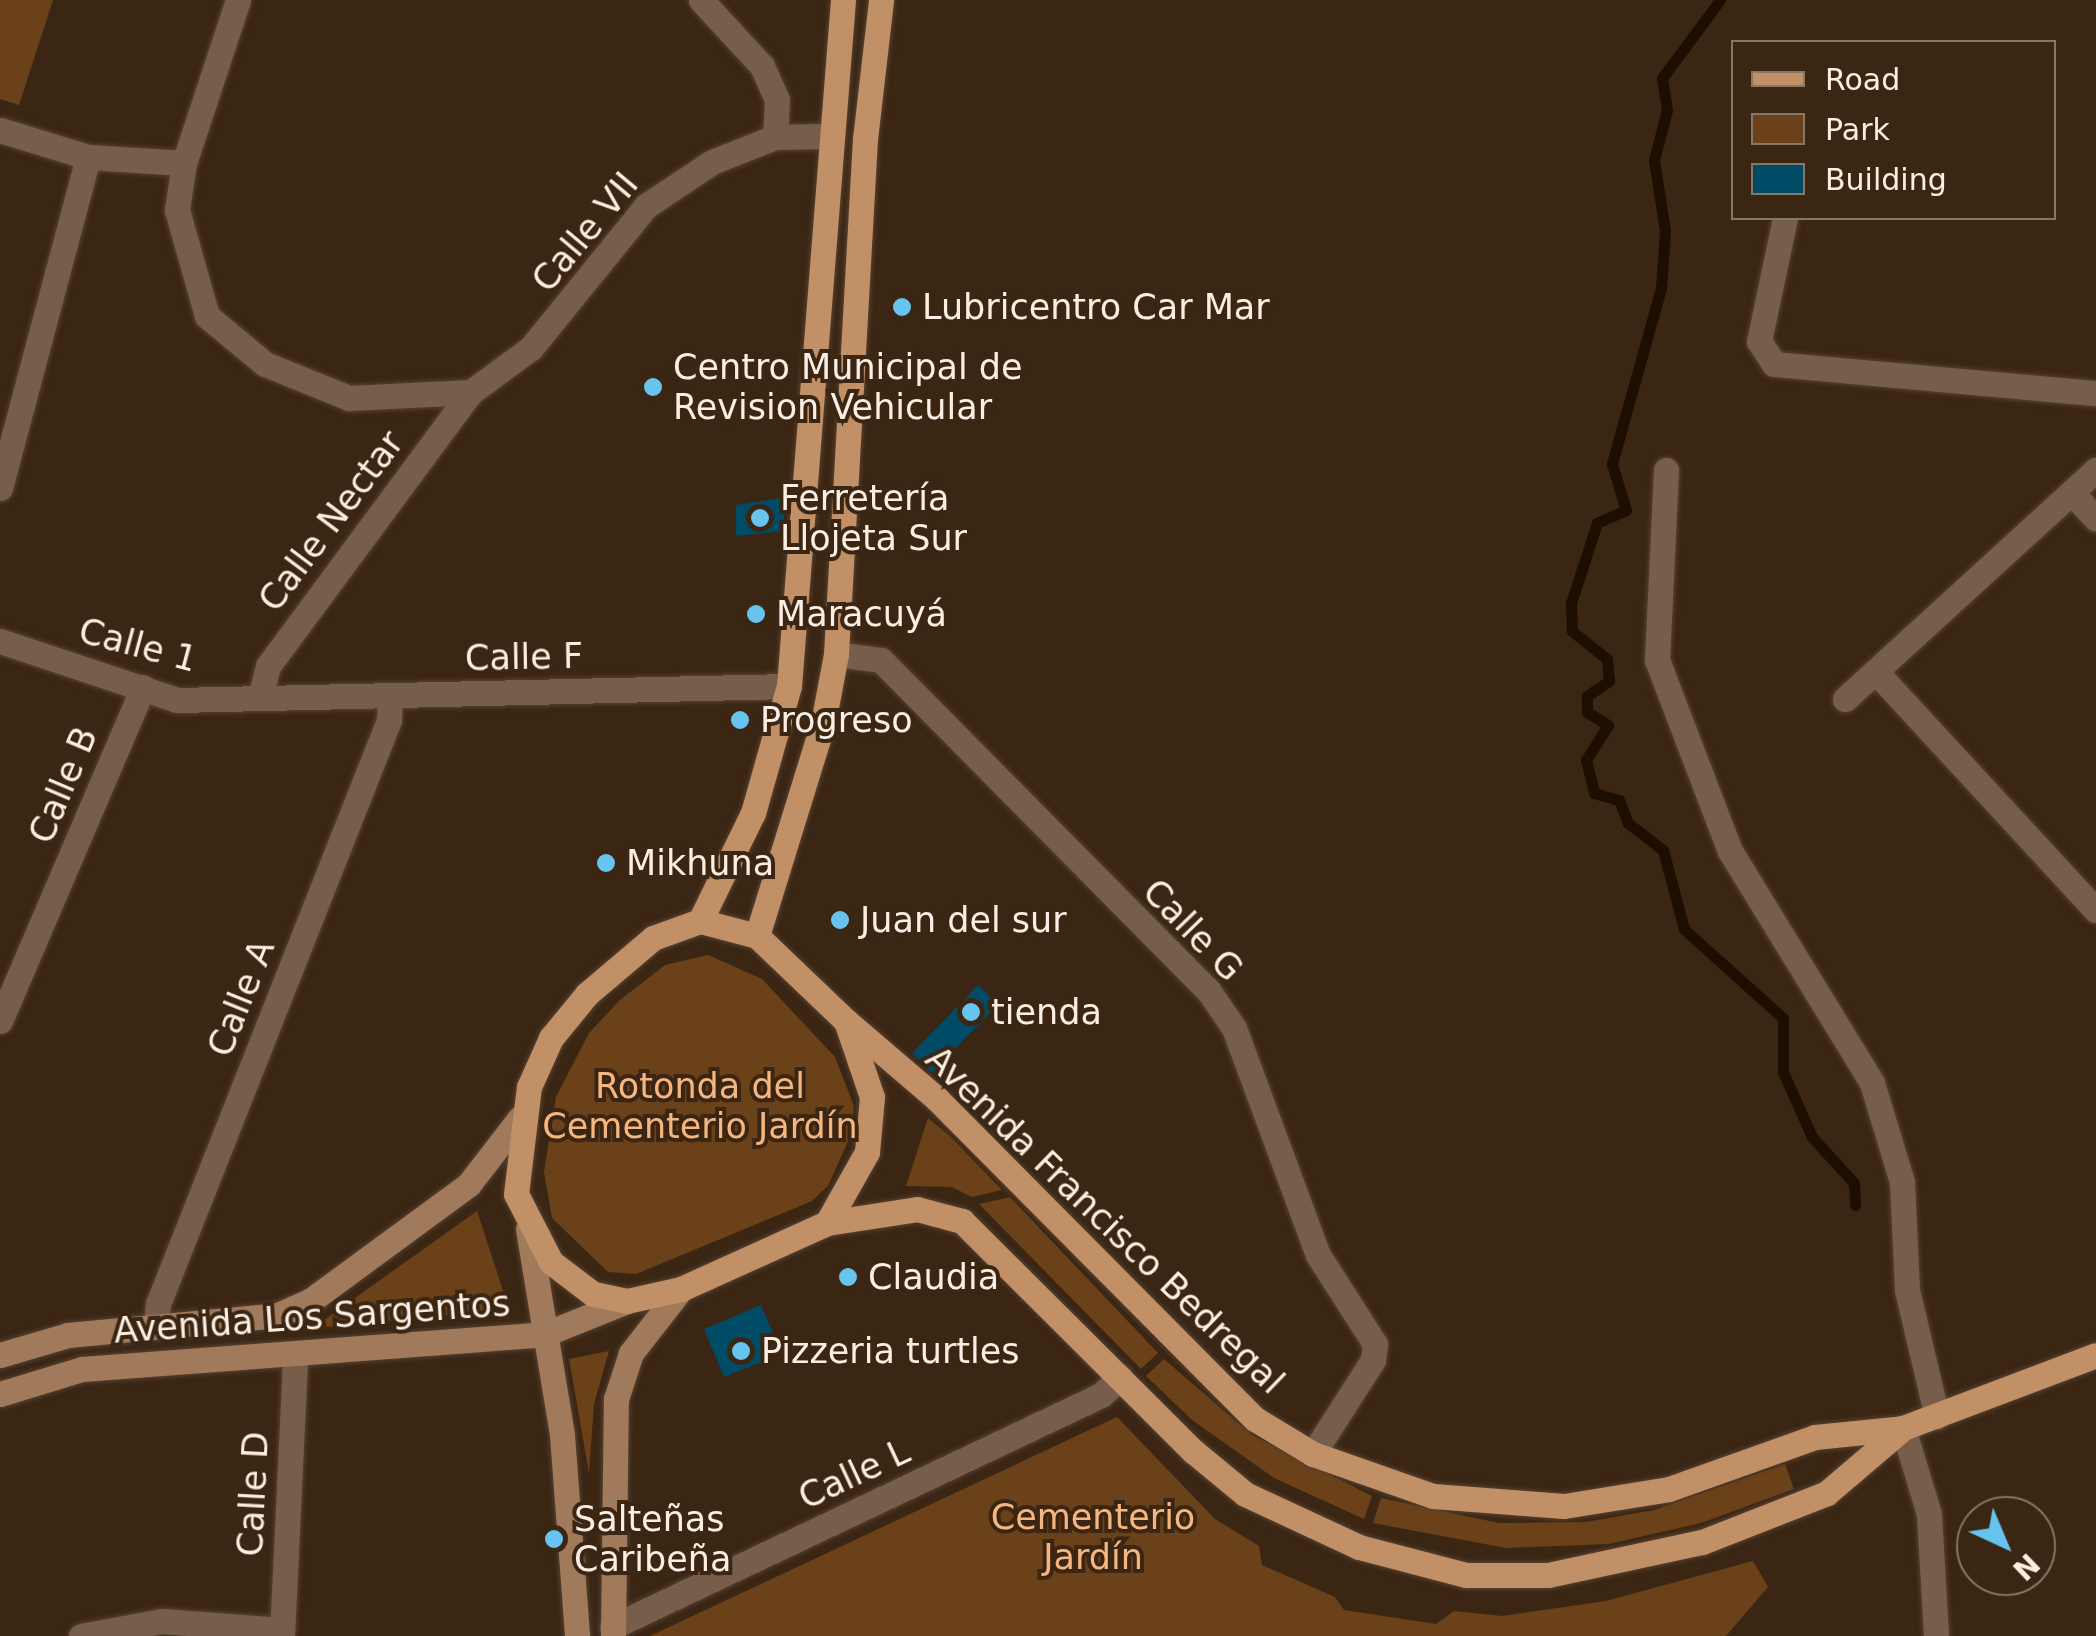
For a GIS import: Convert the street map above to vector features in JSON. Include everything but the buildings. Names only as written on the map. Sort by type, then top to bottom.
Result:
[{"type":"main road","points":[[700,921],[753,813],[789,686],[826,136],[843,0]]},
{"type":"main road","points":[[681,1289],[631,1353],[616,1399],[613,1632],[577,1632],[571,1510],[528,1229],[516,1194],[520,1118],[550,1038],[587,994],[652,938],[700,921],[756,936],[823,724],[836,654],[865,139],[881,0]]},
{"type":"main road","points":[[826,136],[865,139]]},
{"type":"main road","points":[[789,686],[836,654]]},
{"type":"main road","name":"Avenida Francisco Bedregal","points":[[756,936],[846,1022],[937,1100],[1172,1344],[1255,1419],[1313,1454],[1433,1496],[1564,1506],[1669,1489],[1814,1437],[1903,1428],[2094,1362]]},
{"type":"main road","points":[[528,1229],[569,1278],[627,1301],[681,1289],[826,1223],[855,1183],[874,1124],[866,1070],[846,1022]]},
{"type":"main road","name":"Avenida Los Sargentos","points":[[0,1354],[68,1335],[278,1315],[310,1301],[469,1184],[520,1118]]},
{"type":"main road","name":"Avenida Francisco Bedregal","points":[[826,1223],[918,1210],[962,1221],[1246,1494],[1325,1535],[1466,1575],[1548,1575],[1702,1542],[1826,1492],[1903,1428]]},
{"type":"main road","name":"Avenida Los Sargentos","points":[[0,1394],[82,1369],[295,1356],[546,1334],[627,1301]]},
{"type":"street","points":[[238,0],[184,163],[177,210],[193,285],[207,316],[265,364],[349,398],[472,392]]},
{"type":"street","points":[[700,0],[762,66],[777,100],[775,138]]},
{"type":"street","points":[[0,130],[88,157],[184,163]]},
{"type":"street","name":"Calle VII","points":[[472,392],[531,348],[666,188],[775,138],[826,136]]},
{"type":"street","points":[[0,488],[88,157]]},
{"type":"street","points":[[1784,220],[1760,341],[1774,364],[2095,394],[2096,386]]},
{"type":"street","name":"Calle Nectar","points":[[260,698],[268,666],[472,392]]},
{"type":"street","points":[[1666,470],[1657,660],[1730,851],[1872,1083],[1902,1182],[1907,1290],[1937,1417]]},
{"type":"street","points":[[1845,699],[2096,470]]},
{"type":"street","points":[[2072,493],[2096,519]]},
{"type":"street","name":"Calle 1","points":[[0,641],[177,700],[260,698]]},
{"type":"street","name":"Calle G","points":[[836,654],[881,660],[1208,990],[1234,1028],[1318,1256],[1375,1344],[1374,1360],[1313,1454]]},
{"type":"street","points":[[1876,672],[2096,910]]},
{"type":"street","name":"Calle F","points":[[260,698],[789,686]]},
{"type":"street","name":"Calle B","points":[[0,1021],[143,687]]},
{"type":"street","name":"Calle A","points":[[156,1326],[158,1304],[389,720],[390,695]]},
{"type":"street","name":"Calle D","points":[[282,1633],[295,1356]]},
{"type":"street","name":"Calle L","points":[[613,1632],[1101,1395],[1120,1376]]},
{"type":"street","points":[[1903,1428],[1929,1514],[1936,1636]]},
{"type":"street","points":[[82,1636],[162,1621],[282,1633]]},
{"type":"green space","points":[[0,0],[53,0],[19,105],[0,99]]},
{"type":"green space","name":"Rotonda del Cementerio Jardín","points":[[708,955],[762,979],[835,1057],[854,1106],[851,1135],[828,1186],[812,1201],[636,1274],[608,1272],[552,1218],[544,1172],[556,1097],[589,1033],[620,1000],[665,965]]},
{"type":"green space","points":[[928,1118],[1002,1190],[972,1197],[952,1187],[906,1186]]},
{"type":"green space","points":[[1010,1197],[1158,1353],[1141,1369],[979,1204]]},
{"type":"green space","points":[[477,1211],[509,1309],[327,1327],[324,1320]]},
{"type":"green space","points":[[609,1351],[594,1404],[589,1473],[569,1359]]},
{"type":"green space","points":[[1164,1359],[1252,1435],[1372,1496],[1364,1519],[1274,1478],[1192,1420],[1146,1376]]},
{"type":"green space","name":"Cementerio Jardín","points":[[1117,1417],[1215,1519],[1259,1546],[1262,1565],[1335,1597],[1344,1610],[1436,1624],[1454,1611],[1502,1616],[1606,1601],[1753,1561],[1768,1587],[1726,1636],[650,1636]]},
{"type":"green space","points":[[1785,1464],[1794,1489],[1701,1523],[1609,1544],[1506,1548],[1373,1523],[1381,1498],[1499,1523],[1586,1522],[1654,1510]]},
{"type":"waterway","points":[[1720,0],[1662,78],[1667,110],[1654,160],[1665,231],[1661,288],[1612,464],[1626,510],[1597,523],[1571,603],[1572,631],[1607,659],[1609,681],[1587,696],[1587,712],[1608,725],[1586,760],[1594,793],[1619,800],[1628,823],[1663,850],[1684,929],[1783,1018],[1783,1072],[1812,1137],[1854,1183],[1855,1205]]},
{"type":"place","name":"Lubricentro Car Mar","points":[[902,307]]},
{"type":"place","name":"Centro Municipal de Revision Vehicular","points":[[653,387]]},
{"type":"place","name":"Ferretería Llojeta Sur","points":[[760,518]]},
{"type":"place","name":"Maracuyá","points":[[756,614]]},
{"type":"place","name":"Progreso","points":[[740,720]]},
{"type":"place","name":"Mikhuna","points":[[606,863]]},
{"type":"place","name":"Juan del sur","points":[[840,920]]},
{"type":"place","name":"tienda","points":[[971,1012]]},
{"type":"place","name":"Claudia","points":[[848,1277]]},
{"type":"place","name":"Pizzeria turtles","points":[[741,1351]]},
{"type":"place","name":"Salteñas Caribeña","points":[[554,1539]]}]
